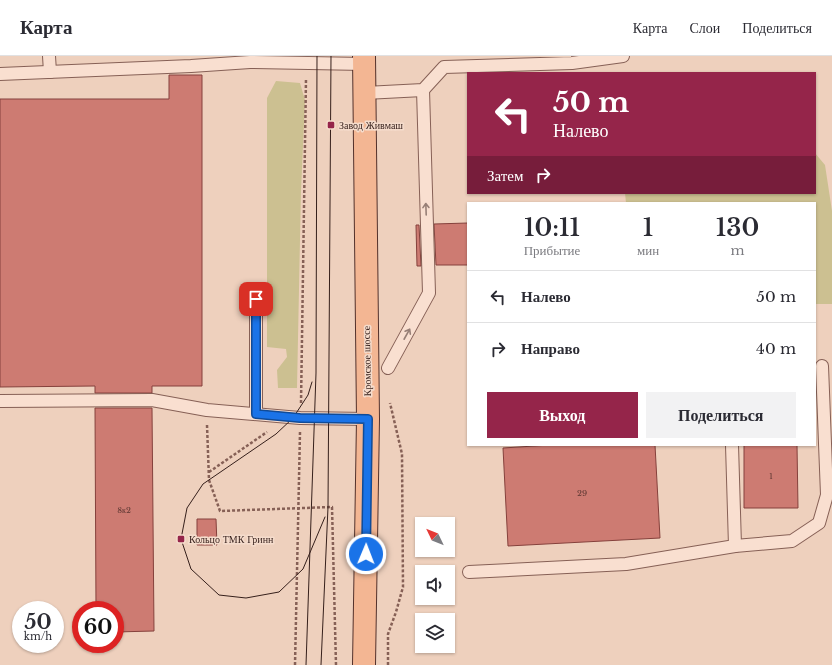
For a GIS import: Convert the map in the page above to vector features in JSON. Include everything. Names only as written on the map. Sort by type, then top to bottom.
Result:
[{"type":"main road","name":"Кромское шоссе","points":[[364,60],[368,419],[364,663]]},
{"type":"lane","points":[[49,56],[50,72]]},
{"type":"lane","points":[[388,368],[429,293],[423,90],[444,61],[572,63],[623,56]]},
{"type":"lane","points":[[0,74],[191,66],[250,59],[306,62],[364,60]]},
{"type":"lane","points":[[365,93],[423,90]]},
{"type":"lane","points":[[256,299],[256,414]]},
{"type":"lane","points":[[469,572],[626,564],[735,546],[792,541],[819,523],[827,495],[822,366]]},
{"type":"lane","points":[[0,401],[152,400],[207,410],[283,417],[368,419]]},
{"type":"lane","points":[[732,446],[735,546]]},
{"type":"path","points":[[295,665],[300,509],[300,418],[306,62]]},
{"type":"path","points":[[388,368],[389,398],[402,454],[404,587],[388,634],[388,663]]},
{"type":"path","points":[[207,410],[208,473],[220,511],[332,507],[336,664]]},
{"type":"path","points":[[208,473],[269,431],[283,417]]},
{"type":"shaded area","points":[[276,81],[300,83],[305,100],[301,191],[297,388],[278,388],[277,370],[287,357],[286,349],[267,347],[267,98]]},
{"type":"shaded area","points":[[816,154],[825,165],[832,211],[832,304],[816,304],[816,202],[626,202],[625,194],[816,194]]},
{"type":"building","points":[[169,75],[202,75],[202,386],[152,386],[152,393],[95,393],[95,386],[0,387],[0,99],[169,99]]},
{"type":"building","points":[[467,223],[467,265],[436,265],[434,224]]},
{"type":"building","points":[[416,225],[419,225],[421,266],[417,266]]},
{"type":"building","points":[[95,408],[152,408],[154,631],[124,632],[124,601],[96,601]]},
{"type":"building","points":[[534,446],[655,446],[660,538],[508,546],[503,448]]},
{"type":"building","points":[[744,446],[797,446],[798,508],[744,508]]},
{"type":"building","points":[[197,519],[216,519],[217,545],[197,545]]},
{"type":"tram line","points":[[306,665],[316,373],[317,56]]},
{"type":"tram line","points":[[321,665],[328,507],[331,56]]},
{"type":"tram line","points":[[312,382],[308,395],[293,418],[276,434],[203,484],[187,508],[181,539],[191,569],[219,595],[246,598],[279,592],[303,569],[325,517]]},
{"type":"place","name":"Завод Живмаш","points":[[331,125]]},
{"type":"place","name":"Кольцо ТМК Гринн","points":[[181,539]]},
{"type":"route","points":[[256,299],[256,414],[300,418],[368,419],[366,554]]}]
